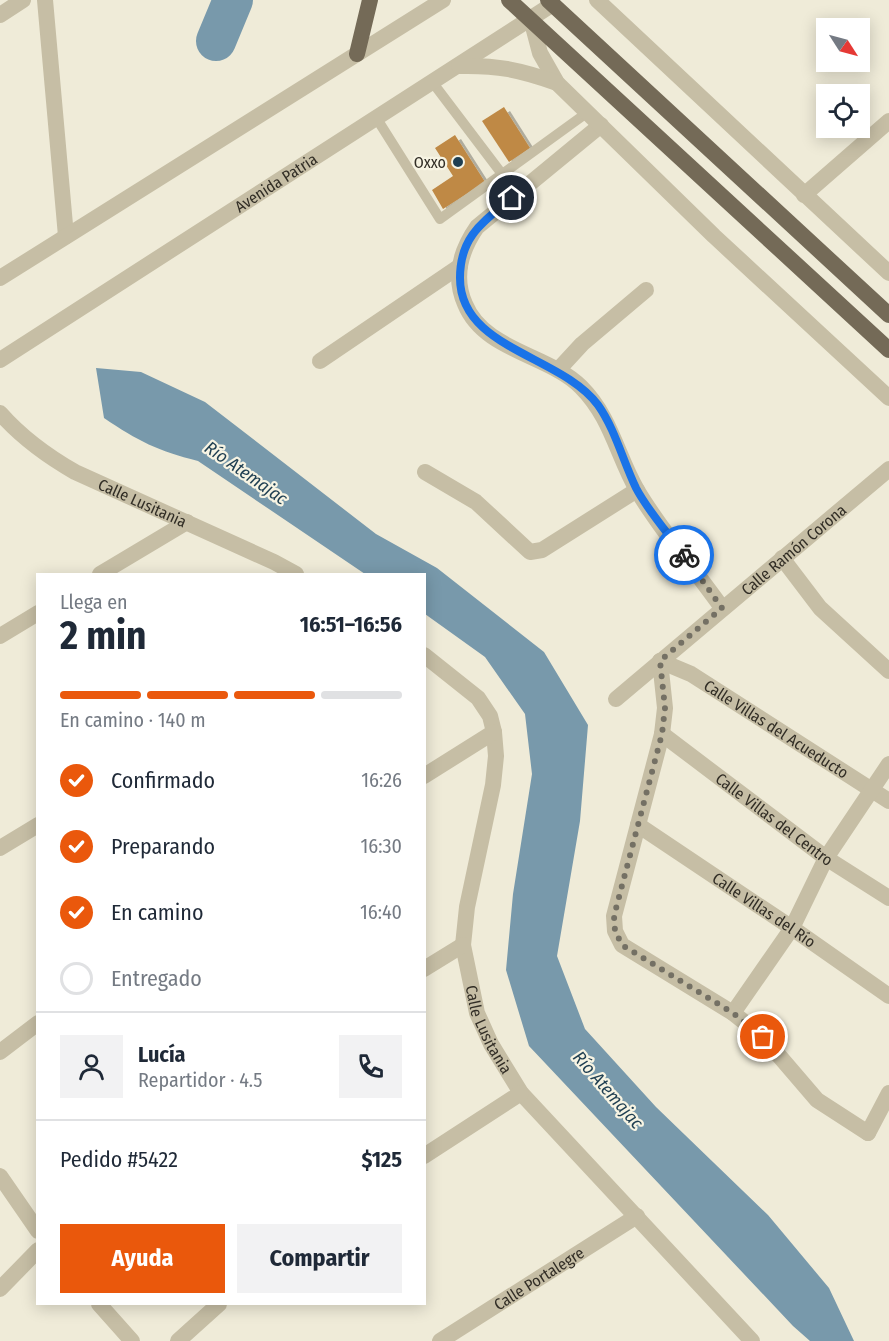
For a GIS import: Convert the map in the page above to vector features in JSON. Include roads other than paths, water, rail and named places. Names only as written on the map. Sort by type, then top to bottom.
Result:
[{"type":"main road","points":[[357,54],[370,0]]},
{"type":"main road","points":[[509,0],[889,351]]},
{"type":"main road","points":[[550,2],[889,315]]},
{"type":"street","points":[[0,15],[23,0]]},
{"type":"street","points":[[45,0],[66,236]]},
{"type":"street","points":[[0,278],[443,0]]},
{"type":"street","points":[[597,0],[889,273]]},
{"type":"street","name":"Avenida Patria","points":[[0,360],[531,20],[550,2]]},
{"type":"street","points":[[531,20],[540,53],[557,83],[714,236],[889,398]]},
{"type":"street","points":[[459,66],[502,67],[557,83]]},
{"type":"street","points":[[804,195],[889,121]]},
{"type":"street","points":[[601,125],[477,227],[464,246],[460,266],[460,287],[465,306],[478,324],[494,338],[558,370],[579,385],[597,404],[637,490],[722,608]]},
{"type":"street","points":[[320,361],[460,266]]},
{"type":"street","points":[[558,370],[582,344],[646,290]]},
{"type":"street","name":"Calle Lusitania","points":[[0,413],[16,432],[66,467],[294,573]]},
{"type":"street","name":"Calle Ramón Corona","points":[[616,699],[889,469]]},
{"type":"street","points":[[425,472],[476,502],[530,552],[542,550],[637,490]]},
{"type":"street","points":[[102,573],[187,522]]},
{"type":"street","points":[[782,558],[820,608],[889,671]]},
{"type":"street","points":[[0,636],[36,614]]},
{"type":"street","name":"Calle Lusitania","points":[[426,657],[478,699],[490,716],[494,732],[496,756],[493,784],[467,907],[463,945],[477,1013],[490,1044],[521,1093],[637,1216],[746,1339]]},
{"type":"street","points":[[660,661],[665,708],[662,734],[614,916],[615,931],[622,945],[733,1013],[763,1037],[817,1100],[868,1132],[889,1093]]},
{"type":"street","name":"Calle Villas del Acueducto","points":[[660,661],[691,674],[889,801]]},
{"type":"street","points":[[426,775],[494,732]]},
{"type":"street","name":"Calle Villas del Centro","points":[[662,734],[826,858],[889,898]]},
{"type":"street","points":[[733,1013],[792,928],[826,858],[889,764]]},
{"type":"street","name":"Calle Villas del Río","points":[[638,825],[889,996]]},
{"type":"street","points":[[0,848],[36,826]]},
{"type":"street","points":[[426,968],[463,945]]},
{"type":"street","points":[[0,1052],[36,1025]]},
{"type":"street","points":[[426,1155],[521,1093]]},
{"type":"street","points":[[0,1176],[36,1228]]},
{"type":"street","name":"Calle Portalegre","points":[[440,1341],[637,1216]]},
{"type":"street","points":[[0,1289],[36,1252]]},
{"type":"street","points":[[100,1305],[132,1341]]},
{"type":"street","points":[[177,1341],[218,1305]]},
{"type":"lane","points":[[433,83],[502,174]]},
{"type":"lane","points":[[377,119],[440,219],[588,112]]},
{"type":"water","points":[[96,368],[141,372],[205,402],[376,534],[437,568],[544,652],[588,725],[580,821],[557,956],[585,1029],[656,1107],[768,1215],[829,1288],[854,1341],[810,1341],[793,1326],[529,1046],[506,970],[513,894],[532,774],[525,714],[485,657],[426,615],[426,573],[364,573],[198,461],[160,449],[138,439],[104,418]]},
{"type":"waterway","name":"Río Atemajac","points":[[216,41],[233,0]]},
{"type":"place","name":"Oxxo","points":[[458,162]]}]
